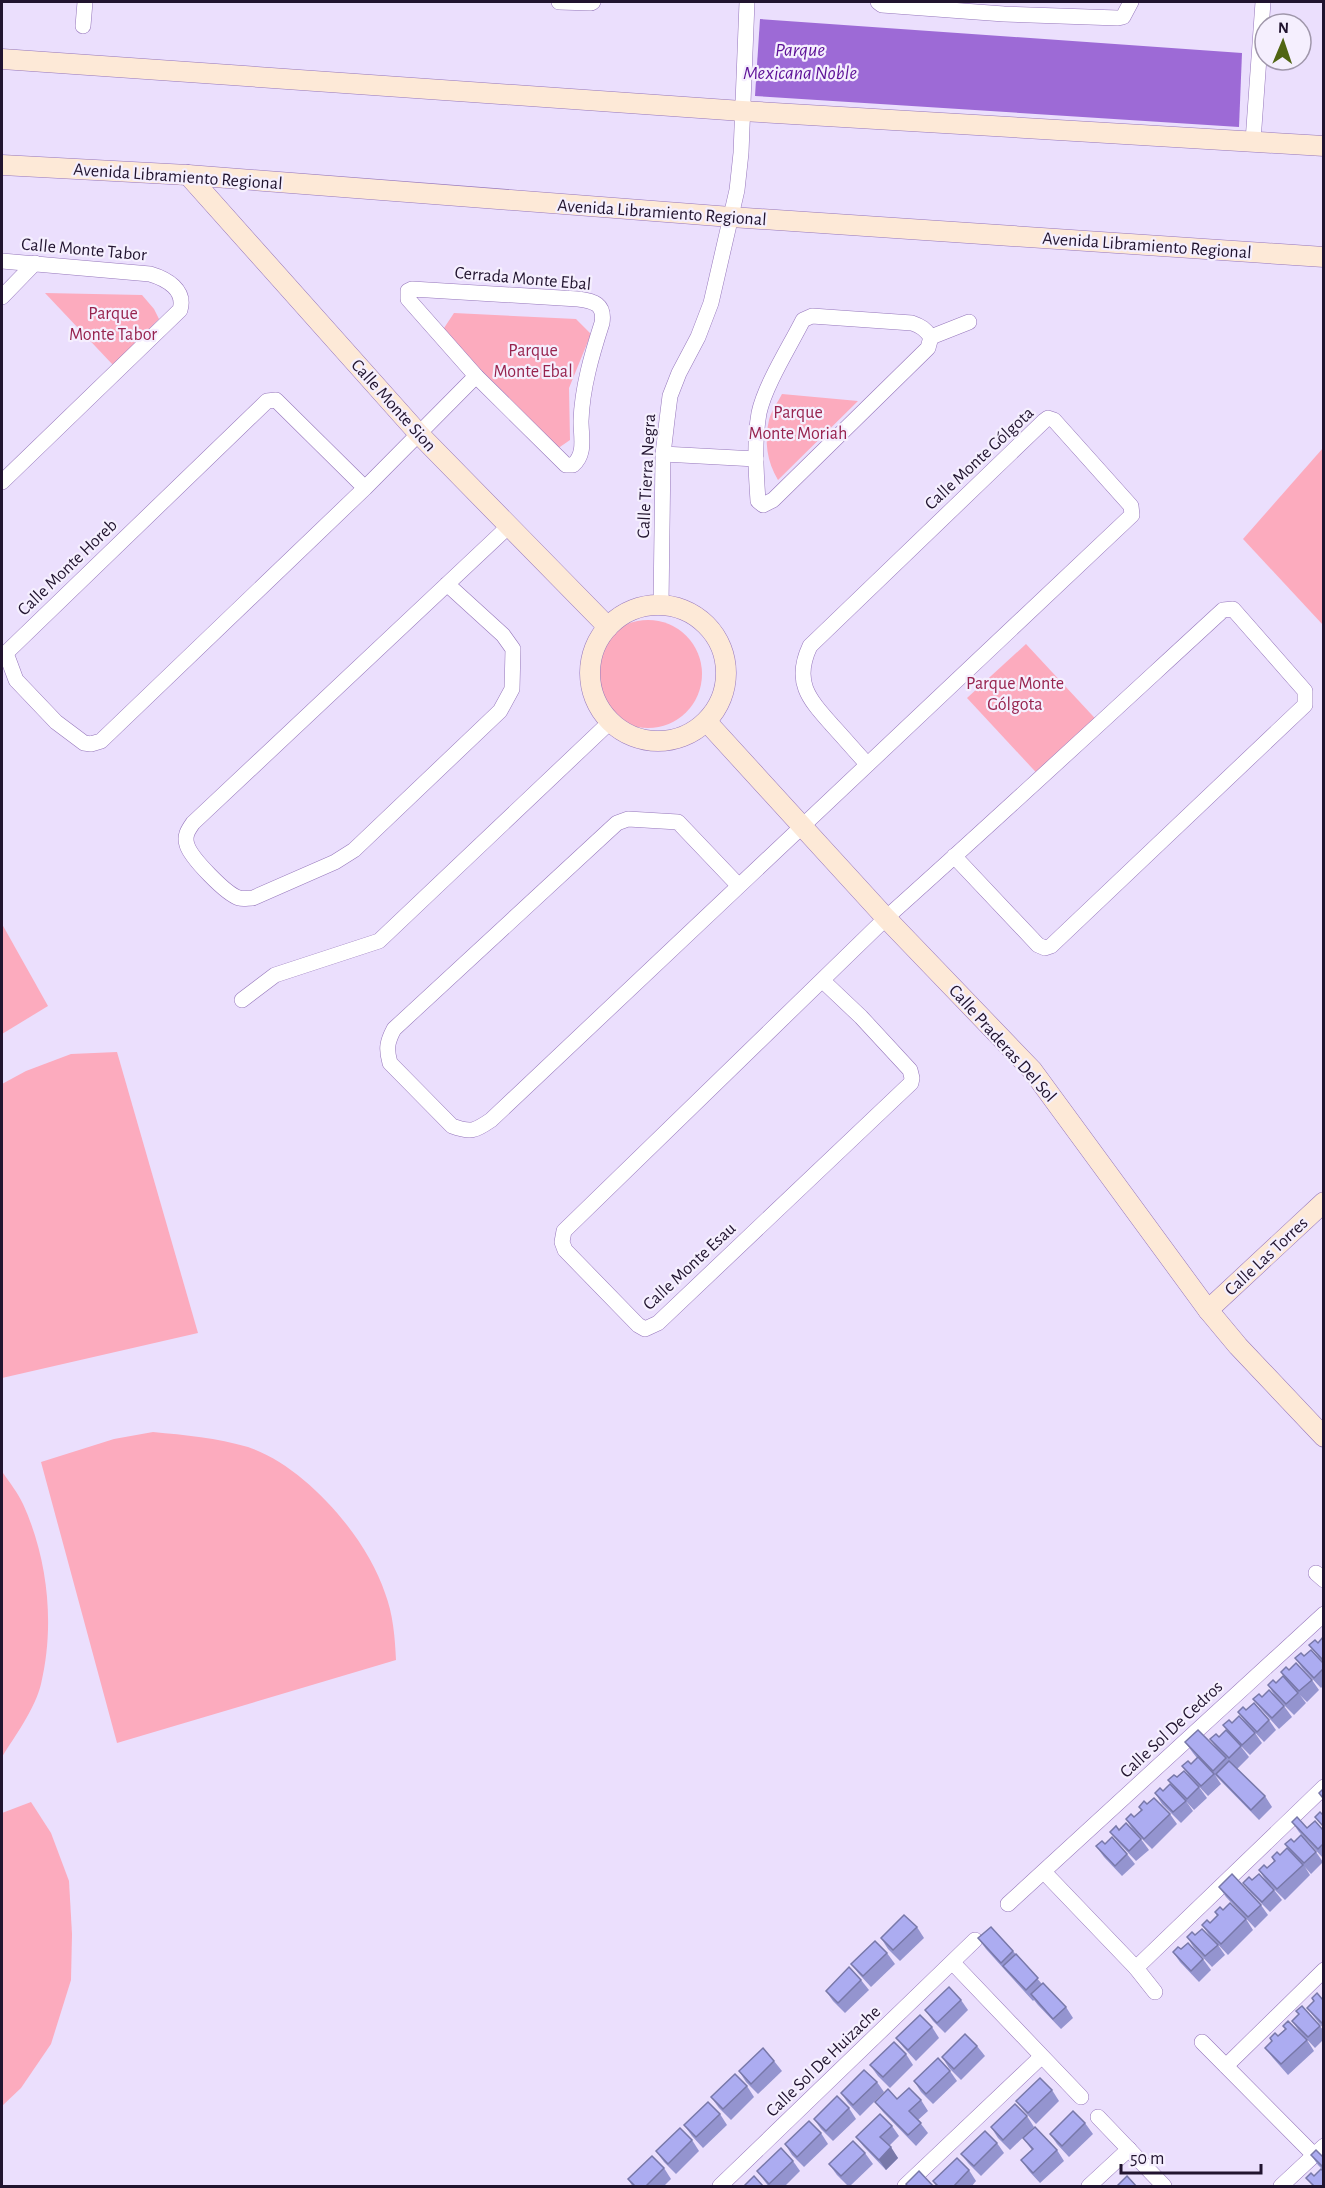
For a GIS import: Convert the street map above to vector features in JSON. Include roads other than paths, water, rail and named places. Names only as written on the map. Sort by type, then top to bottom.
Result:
[{"type":"street","points":[[83,27],[85,2]]},
{"type":"street","points":[[559,2],[593,2]]},
{"type":"street","points":[[742,111],[747,2]]},
{"type":"street","points":[[880,3],[1004,8],[1118,18],[1123,17],[1131,2]]},
{"type":"street","points":[[1253,141],[1263,2]]},
{"type":"street","points":[[2,58],[742,111],[1323,146]]},
{"type":"street","name":"Calle Tierra Negra","points":[[661,605],[663,454],[670,396],[698,337],[711,303],[731,217],[741,153],[742,111]]},
{"type":"street","name":"Avenida Libramiento Regional","points":[[2,165],[188,175],[731,217],[1323,257]]},
{"type":"street","name":"Calle Monte Sion","points":[[188,175],[419,435],[608,627]]},
{"type":"street","name":"Calle Monte Tabor","points":[[2,261],[150,273],[163,278],[174,287],[181,296],[182,302],[180,310],[2,482]]},
{"type":"street","points":[[2,297],[35,263]]},
{"type":"street","name":"Cerrada Monte Ebal","points":[[412,289],[578,299],[596,302],[600,306],[603,316],[602,323],[586,381],[581,418],[582,448],[580,459],[573,465],[566,465],[476,376],[408,299],[408,291],[412,289]]},
{"type":"street","points":[[812,316],[912,323],[922,326],[931,337],[928,348],[773,500],[763,505],[758,501],[756,459],[760,410],[806,318],[812,316]]},
{"type":"street","points":[[931,337],[969,322]]},
{"type":"street","name":"Calle Monte Horeb","points":[[365,488],[276,400],[267,401],[6,653],[16,680],[56,722],[75,738],[91,744],[101,741],[365,488],[476,376]]},
{"type":"street","name":"Calle Monte Gólgota","points":[[739,886],[678,822],[628,819],[616,823],[394,1029],[387,1041],[390,1063],[452,1126],[466,1132],[477,1130],[491,1120],[739,886],[867,764],[1132,515],[1131,506],[1054,420],[1048,418],[1044,421],[810,646],[803,668],[804,684],[809,699],[867,764]]},
{"type":"street","points":[[663,454],[756,459]]},
{"type":"street","points":[[447,584],[503,635],[513,649],[512,689],[500,711],[354,850],[335,862],[253,898],[239,898],[228,892],[194,857],[186,844],[187,831],[508,526]]},
{"type":"street","points":[[661,605],[684,609],[703,621],[717,638],[725,659],[726,682],[720,703],[707,722],[689,735],[668,742],[645,741],[624,734],[610,722],[594,700],[589,677],[591,655],[601,634],[617,618],[638,607],[661,605]]},
{"type":"street","name":"Calle Monte Esau","points":[[823,981],[861,1017],[910,1070],[911,1083],[658,1323],[645,1329],[638,1325],[565,1250],[562,1242],[564,1231],[886,918],[954,856],[1228,608],[1233,609],[1305,691],[1305,705],[1051,946],[1045,948],[1038,945],[954,856]]},
{"type":"street","points":[[242,1000],[275,975],[379,940],[610,722]]},
{"type":"street","name":"Calle Praderas Del Sol","points":[[707,722],[886,918],[1032,1070],[1208,1310],[1238,1346],[1323,1437]]},
{"type":"street","name":"Calle Las Torres","points":[[1208,1310],[1323,1202]]},
{"type":"street","name":"Calle Sol De Cedros","points":[[1008,1904],[1323,1614]]},
{"type":"street","points":[[1136,1968],[1323,1787]]},
{"type":"street","points":[[1044,1872],[1136,1968],[1155,1992]]},
{"type":"street","name":"Calle Sol De Huizache","points":[[720,2187],[975,1940]]},
{"type":"street","points":[[953,1963],[1081,2097]]},
{"type":"street","points":[[1226,2066],[1323,1970]]},
{"type":"street","points":[[1202,2042],[1319,2150],[1281,2187]]},
{"type":"street","points":[[905,2187],[1041,2056]]},
{"type":"street","points":[[1098,2117],[1164,2187]]},
{"type":"street","points":[[1089,2187],[1129,2149]]},
{"type":"water","name":"Parque Mexicana Noble","points":[[760,19],[1242,53],[1239,127],[755,96]]},
{"type":"park label","name":"Parque Monte Tabor","points":[[113,323]]},
{"type":"park label","name":"Parque Monte Ebal","points":[[533,360]]},
{"type":"park label","name":"Parque Monte Moriah","points":[[798,422]]},
{"type":"park label","name":"Parque Monte Gólgota","points":[[1015,693]]}]
